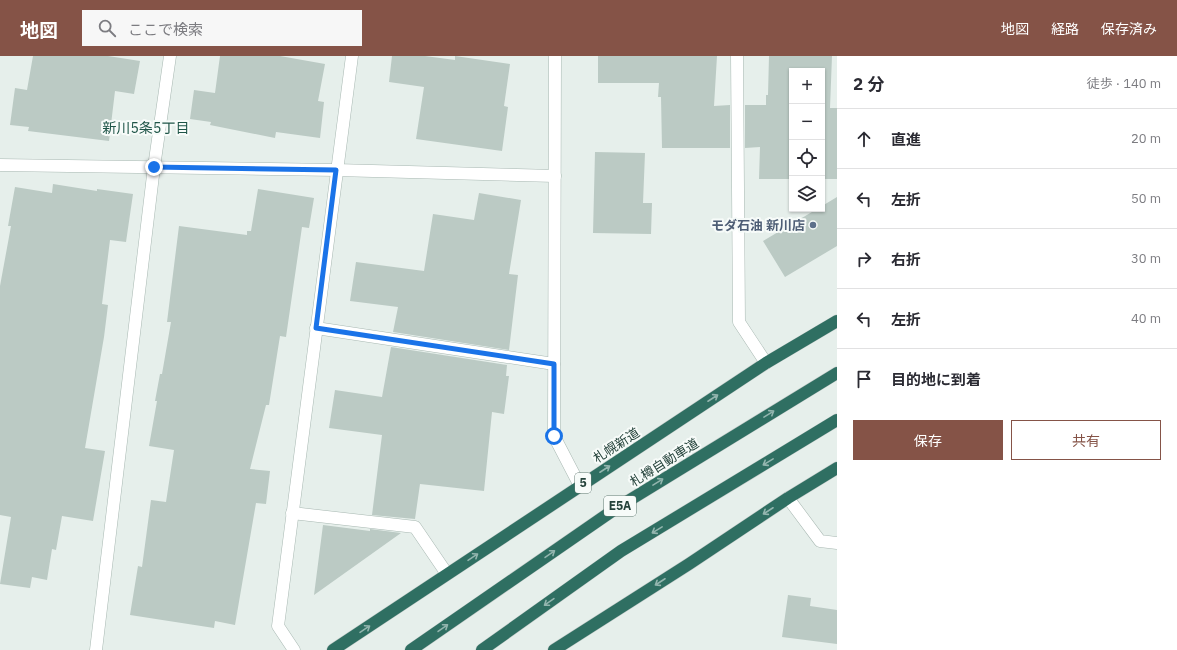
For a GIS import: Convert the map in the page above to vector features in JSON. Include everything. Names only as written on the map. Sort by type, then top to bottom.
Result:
[{"type":"highway","name":"札幌新道","points":[[333,650],[766,363],[837,322]]},
{"type":"highway","name":"札樽自動車道","points":[[411,650],[615,509],[837,373]]},
{"type":"highway","points":[[482,650],[622,551],[837,420]]},
{"type":"highway","points":[[554,650],[788,498],[837,468]]},
{"type":"street","points":[[96,650],[154,167],[170,56]]},
{"type":"street","points":[[294,650],[278,626],[352,56]]},
{"type":"street","points":[[555,56],[554,436],[580,486]]},
{"type":"street","points":[[737,56],[739,322],[766,363]]},
{"type":"street","points":[[0,165],[336,170],[555,176]]},
{"type":"street","points":[[316,328],[554,364]]},
{"type":"street","points":[[788,498],[820,541],[837,543]]},
{"type":"street","points":[[292,513],[415,527],[447,574]]},
{"type":"building","points":[[33,56],[108,56],[140,61],[134,94],[115,91],[109,141],[28,131],[29,127],[10,125],[15,88],[27,90]]},
{"type":"building","points":[[220,56],[280,56],[325,64],[318,101],[324,102],[320,138],[276,132],[275,138],[210,125],[211,122],[190,119],[194,90],[215,93]]},
{"type":"building","points":[[392,56],[425,56],[455,60],[455,56],[510,64],[504,106],[508,107],[502,151],[416,139],[424,87],[389,82]]},
{"type":"building","points":[[598,56],[717,56],[714,106],[730,105],[730,148],[662,148],[661,97],[658,97],[659,83],[598,83]]},
{"type":"building","points":[[769,56],[832,56],[830,108],[837,108],[837,179],[825,179],[825,68],[789,68],[789,179],[759,179],[760,147],[745,148],[745,105],[766,105],[766,95],[768,95]]},
{"type":"building","points":[[595,152],[645,153],[643,203],[652,203],[651,234],[593,233]]},
{"type":"building","points":[[53,184],[97,191],[97,189],[133,194],[126,242],[110,240],[102,304],[108,305],[85,448],[105,451],[93,521],[62,516],[56,550],[52,549],[47,580],[32,577],[30,588],[0,584],[11,517],[0,515],[0,286],[11,226],[8,226],[15,187],[52,193]]},
{"type":"building","points":[[258,189],[314,198],[309,228],[302,227],[286,337],[280,336],[269,405],[266,405],[250,469],[270,471],[266,504],[256,503],[235,625],[215,621],[214,628],[130,615],[138,566],[142,567],[151,500],[166,502],[174,450],[149,446],[157,401],[155,401],[160,374],[162,374],[171,322],[167,322],[179,226],[247,235],[247,231],[251,231]]},
{"type":"building","points":[[479,193],[521,200],[509,274],[518,275],[509,350],[393,332],[398,307],[350,301],[356,262],[424,271],[433,214],[474,220]]},
{"type":"building","name":"モダ石油 新川店","points":[[837,197],[837,246],[785,277],[763,241],[812,212],[825,212],[825,204]]},
{"type":"building","points":[[391,347],[507,365],[506,376],[509,376],[504,414],[492,412],[484,491],[420,484],[415,519],[372,515],[382,435],[329,428],[335,390],[382,397]]},
{"type":"building","points":[[323,525],[370,531],[370,529],[401,533],[314,595]]},
{"type":"building","points":[[788,595],[811,598],[810,606],[837,610],[837,644],[782,637]]},
{"type":"place","name":"モダ石油 新川店","points":[[813,225]]},
{"type":"district","name":"新川5条5丁目","points":[[146,128]]},
{"type":"route","points":[[154,167],[336,170],[316,328],[554,364],[554,436]]}]
